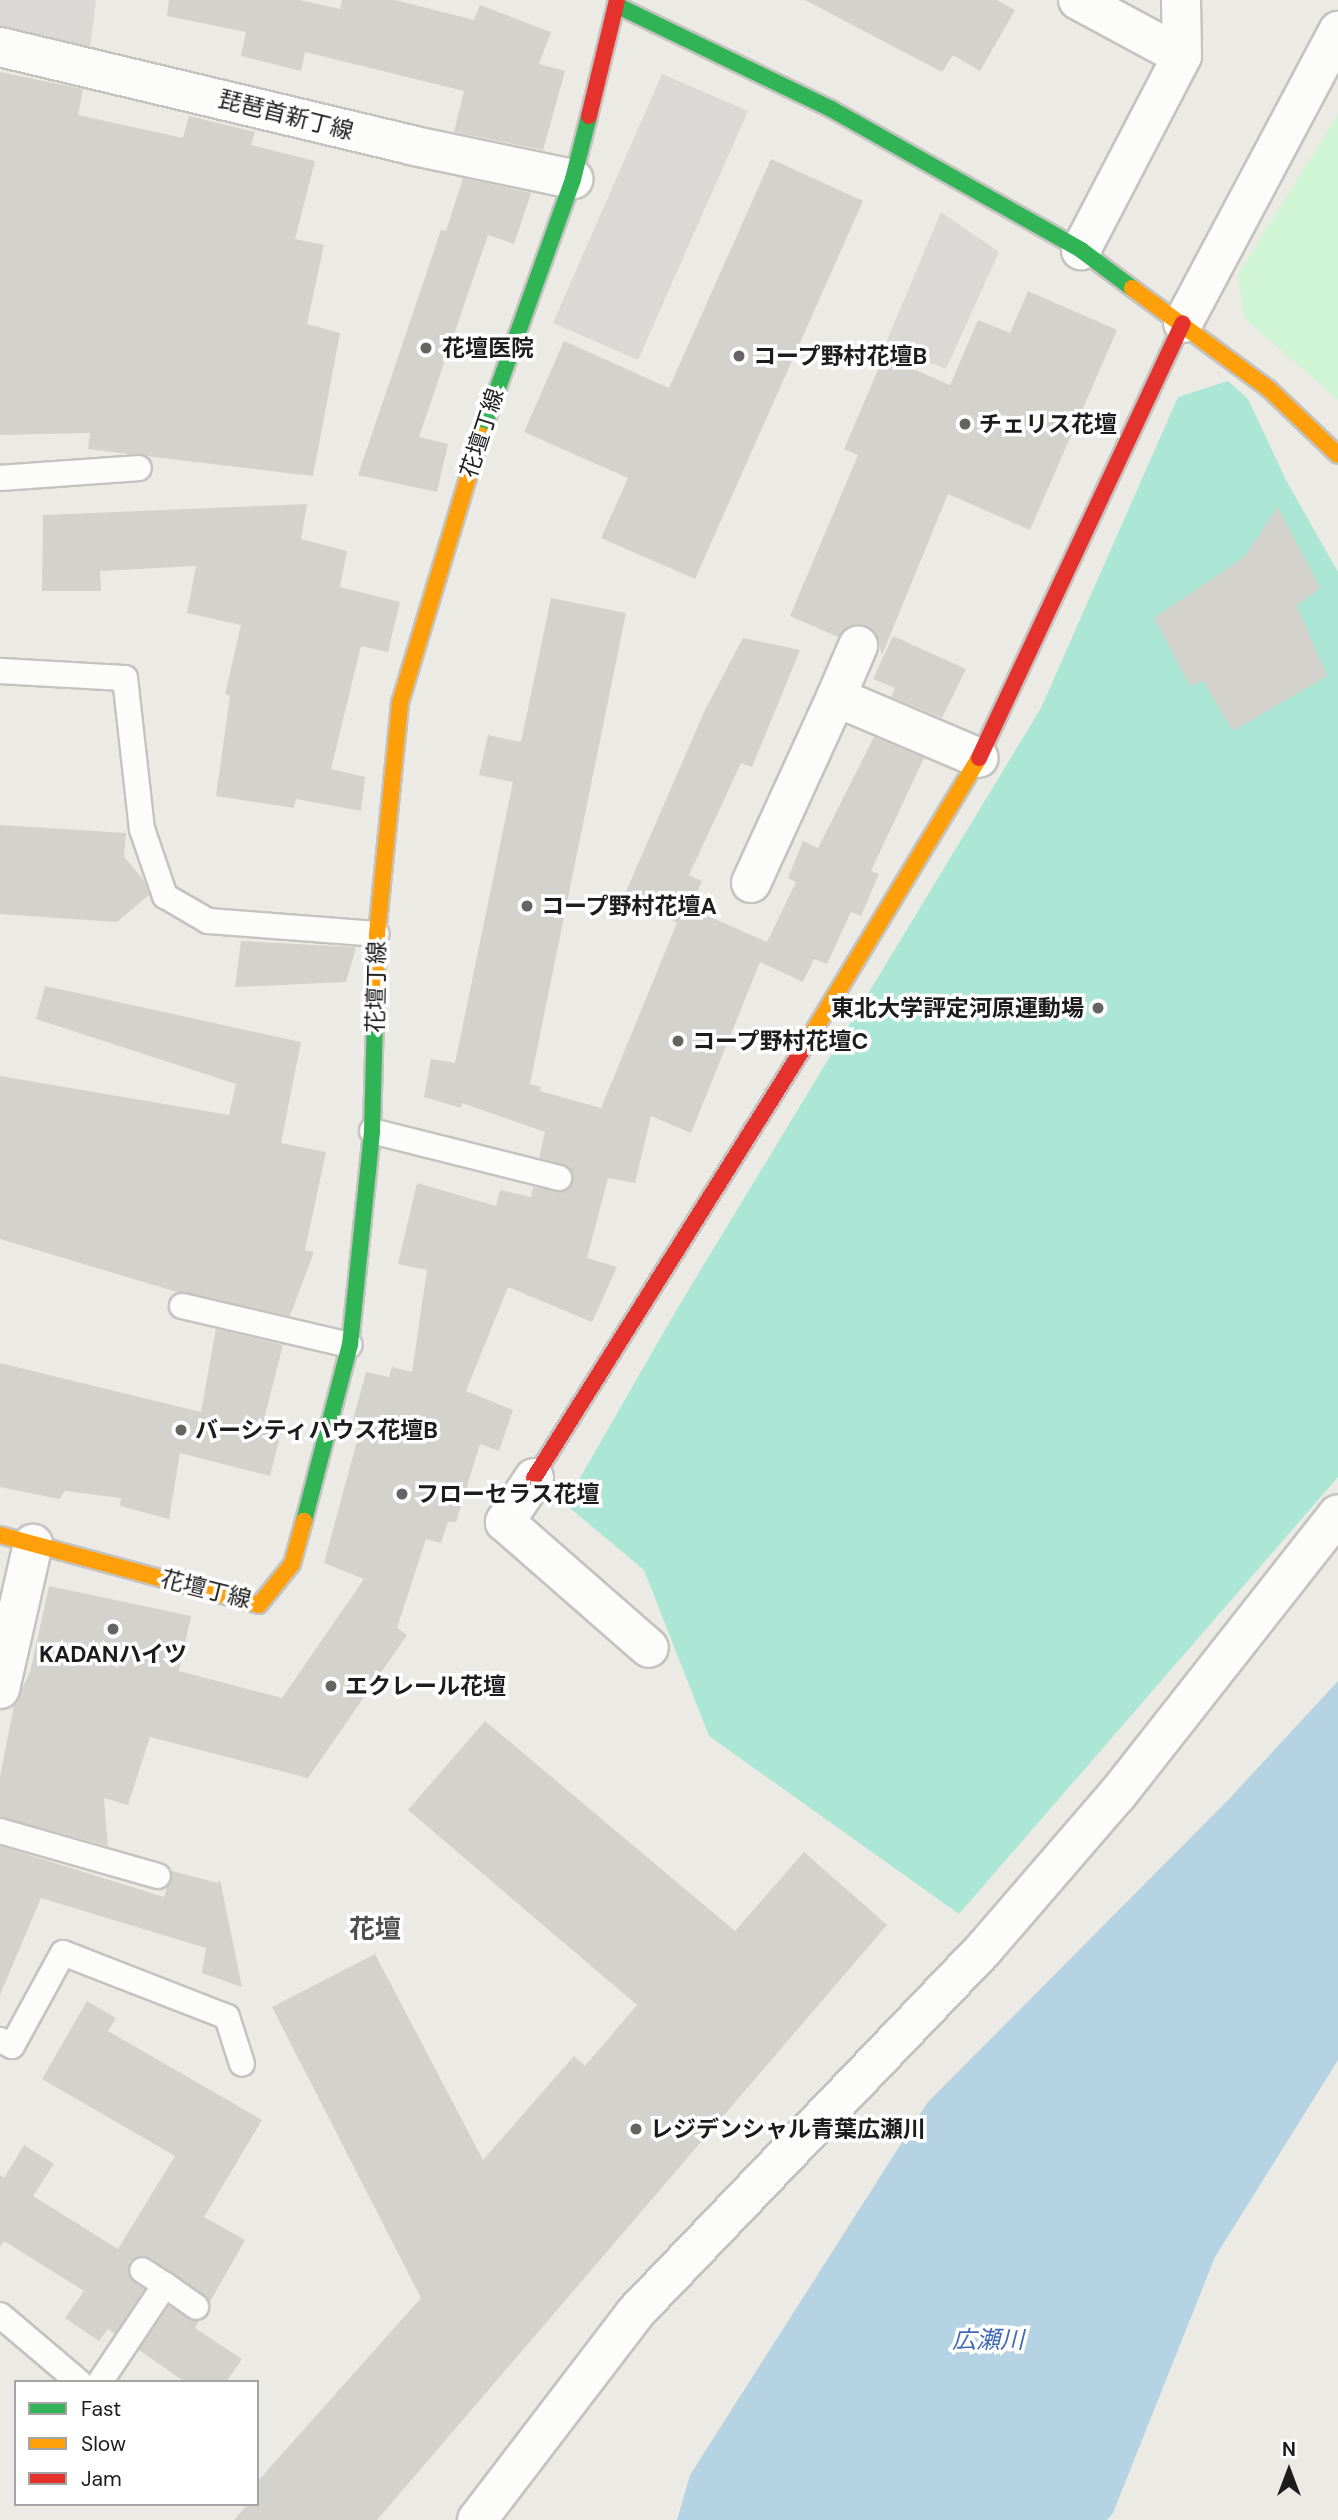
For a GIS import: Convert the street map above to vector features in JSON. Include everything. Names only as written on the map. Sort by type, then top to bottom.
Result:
[{"type":"street","points":[[1078,0],[1182,56]]},
{"type":"street","points":[[1081,250],[1182,56],[1181,0]]},
{"type":"street","points":[[617,2],[831,109],[1081,250],[1269,389],[1338,455]]},
{"type":"street","name":"花壇丁線","points":[[0,1689],[16,1539],[259,1605],[292,1564],[350,1345],[372,1131],[377,933],[400,703],[448,536],[517,328],[573,179],[617,2]]},
{"type":"street","points":[[649,1648],[505,1522],[909,880],[979,758],[1183,323],[1338,31]]},
{"type":"street","name":"琵琶首新丁線","points":[[0,47],[410,145],[573,179]]},
{"type":"street","points":[[751,883],[858,646]]},
{"type":"street","points":[[836,696],[979,758]]},
{"type":"street","points":[[477,2520],[635,2314],[983,1950],[1117,1795],[1338,1514]]},
{"type":"lane","points":[[0,478],[139,468]]},
{"type":"lane","points":[[0,671],[125,678],[142,829],[165,896],[208,921],[377,933]]},
{"type":"lane","points":[[372,1131],[559,1178]]},
{"type":"lane","points":[[182,1306],[350,1345]]},
{"type":"lane","points":[[0,1831],[158,1876]]},
{"type":"lane","points":[[0,2040],[12,2046],[63,1952],[227,2017],[242,2064]]},
{"type":"lane","points":[[142,2270],[197,2307]]},
{"type":"lane","points":[[101,2380],[165,2286]]},
{"type":"lane","points":[[0,2315],[77,2380]]},
{"type":"green space","points":[[1338,114],[1338,400],[1244,318],[1238,274]]},
{"type":"green space","name":"東北大学評定河原運動場","points":[[1228,381],[1248,399],[1287,482],[1338,572],[1338,1477],[959,1914],[709,1736],[644,1570],[565,1504],[677,1309],[1041,708],[1178,397]]},
{"type":"shaded area","points":[[0,0],[96,0],[90,48],[0,30]]},
{"type":"shaded area","points":[[662,74],[748,111],[638,360],[553,323]]},
{"type":"shaded area","points":[[941,212],[999,252],[946,369],[885,345]]},
{"type":"water","name":"広瀬川","points":[[1338,1681],[1338,2060],[1215,2257],[1113,2513],[1107,2520],[677,2520],[690,2475],[927,2103],[1229,1799]]},
{"type":"building","points":[[169,0],[300,0],[340,9],[342,0],[395,0],[474,20],[480,5],[551,32],[539,64],[565,71],[543,150],[454,132],[464,91],[305,52],[301,71],[241,56],[246,32],[167,16]]},
{"type":"building","points":[[805,0],[997,0],[1015,10],[980,71],[953,55],[942,72]]},
{"type":"building","points":[[0,72],[83,89],[78,115],[183,138],[189,116],[255,132],[251,145],[315,161],[295,239],[324,245],[307,324],[340,333],[313,476],[88,449],[90,433],[0,435]]},
{"type":"building","name":"コープ野村花壇B","points":[[771,159],[863,201],[695,579],[601,538],[628,478],[524,432],[564,341],[669,388]]},
{"type":"building","points":[[463,178],[531,193],[514,244],[488,235],[419,437],[448,444],[437,492],[358,475],[441,230],[446,231]]},
{"type":"building","name":"チェリス花壇","points":[[1028,291],[1117,330],[1030,530],[948,494],[882,655],[876,634],[866,626],[855,624],[838,637],[790,616],[858,455],[844,449],[884,356],[950,385],[978,320],[1010,333]]},
{"type":"building","points":[[307,504],[301,539],[347,551],[340,587],[400,602],[388,652],[361,646],[331,769],[365,777],[361,811],[296,799],[294,808],[216,796],[230,696],[225,694],[241,625],[187,613],[196,566],[100,571],[101,591],[42,591],[43,515]]},
{"type":"building","points":[[1278,507],[1320,588],[1297,606],[1327,676],[1233,731],[1203,681],[1190,686],[1154,618],[1244,557]]},
{"type":"building","points":[[551,598],[626,613],[530,1084],[541,1087],[540,1091],[601,1108],[677,923],[624,896],[705,710],[743,638],[800,650],[752,767],[741,763],[689,875],[702,881],[690,908],[767,942],[796,882],[788,878],[803,841],[818,848],[874,737],[924,758],[871,871],[879,874],[861,916],[851,912],[827,964],[814,959],[803,982],[760,962],[691,1133],[651,1116],[635,1183],[608,1178],[587,1258],[617,1267],[592,1322],[508,1287],[466,1391],[513,1410],[499,1451],[480,1444],[456,1522],[448,1522],[441,1543],[426,1539],[397,1628],[407,1635],[308,1778],[150,1737],[128,1805],[104,1798],[108,1846],[0,1817],[0,1777],[14,1705],[30,1672],[49,1586],[191,1616],[179,1671],[282,1698],[364,1579],[324,1563],[360,1430],[351,1427],[366,1372],[389,1377],[392,1367],[412,1372],[427,1270],[398,1264],[417,1183],[496,1206],[500,1190],[531,1197],[533,1187],[562,1192],[573,1182],[569,1167],[539,1158],[545,1132],[462,1103],[461,1108],[424,1097],[431,1059],[455,1063],[513,782],[479,775],[488,735],[521,742]]},
{"type":"building","points":[[893,636],[966,669],[942,718],[891,697],[895,688],[873,679]]},
{"type":"building","points":[[0,825],[126,833],[124,857],[143,879],[149,895],[117,922],[0,914]]},
{"type":"building","points":[[241,941],[355,947],[355,951],[346,982],[235,987]]},
{"type":"building","points":[[45,986],[301,1042],[281,1143],[326,1152],[305,1250],[314,1252],[290,1316],[177,1292],[0,1239],[0,1076],[229,1115],[236,1084],[36,1019]]},
{"type":"building","points":[[216,1329],[283,1345],[262,1427],[281,1432],[270,1476],[180,1453],[169,1519],[120,1506],[121,1498],[65,1491],[59,1499],[0,1487],[0,1363],[201,1412]]},
{"type":"building","name":"レジデンシャル青葉広瀬川","points":[[485,1721],[735,1931],[804,1852],[887,1925],[377,2520],[234,2520],[246,2506],[259,2506],[259,2480],[421,2298],[272,2007],[375,1954],[483,2160],[574,2056],[585,2066],[637,2005],[408,1810]]},
{"type":"building","points":[[0,1846],[164,1897],[172,1871],[218,1883],[220,1880],[242,1987],[202,1973],[206,1948],[41,1898],[0,1995]]},
{"type":"building","points":[[87,2001],[116,2018],[108,2031],[262,2120],[204,2217],[245,2240],[210,2302],[150,2258],[136,2257],[129,2262],[129,2276],[144,2289],[115,2334],[108,2329],[99,2341],[65,2318],[84,2291],[4,2241],[0,2247],[0,2175],[4,2178],[24,2145],[54,2164],[33,2196],[118,2249],[175,2156],[42,2079]]},
{"type":"building","points":[[169,2306],[199,2321],[195,2328],[242,2359],[227,2380],[182,2380],[139,2350]]},
{"type":"traffic: fast","points":[[616,5],[831,109],[1081,250],[1132,288]]},
{"type":"traffic: fast","points":[[481,435],[573,179],[589,116]]},
{"type":"traffic: fast","points":[[304,1521],[350,1345],[372,1131],[375,1017]]},
{"type":"traffic: slow","points":[[1132,288],[1269,389],[1338,455]]},
{"type":"traffic: slow","points":[[375,1017],[377,934],[400,703],[481,435]]},
{"type":"traffic: slow","points":[[801,1052],[979,758]]},
{"type":"traffic: slow","points":[[0,1535],[259,1605],[292,1564],[304,1521]]},
{"type":"traffic: jam","points":[[589,116],[617,0]]},
{"type":"traffic: jam","points":[[979,758],[1183,323]]},
{"type":"traffic: jam","points":[[534,1478],[801,1052]]},
{"type":"place","name":"花壇医院","points":[[426,348]]},
{"type":"place","name":"コープ野村花壇B","points":[[739,356]]},
{"type":"place","name":"チェリス花壇","points":[[965,424]]},
{"type":"place","name":"コープ野村花壇A","points":[[527,906]]},
{"type":"place","name":"東北大学評定河原運動場","points":[[1098,1008]]},
{"type":"place","name":"コープ野村花壇C","points":[[678,1041]]},
{"type":"place","name":"バーシティハウス花壇B","points":[[181,1430]]},
{"type":"place","name":"フローセラス花壇","points":[[402,1494]]},
{"type":"place","name":"KADANハイツ","points":[[113,1629]]},
{"type":"place","name":"エクレール花壇","points":[[331,1686]]},
{"type":"place","name":"レジデンシャル青葉広瀬川","points":[[636,2129]]},
{"type":"district","name":"花壇","points":[[375,1930]]}]
